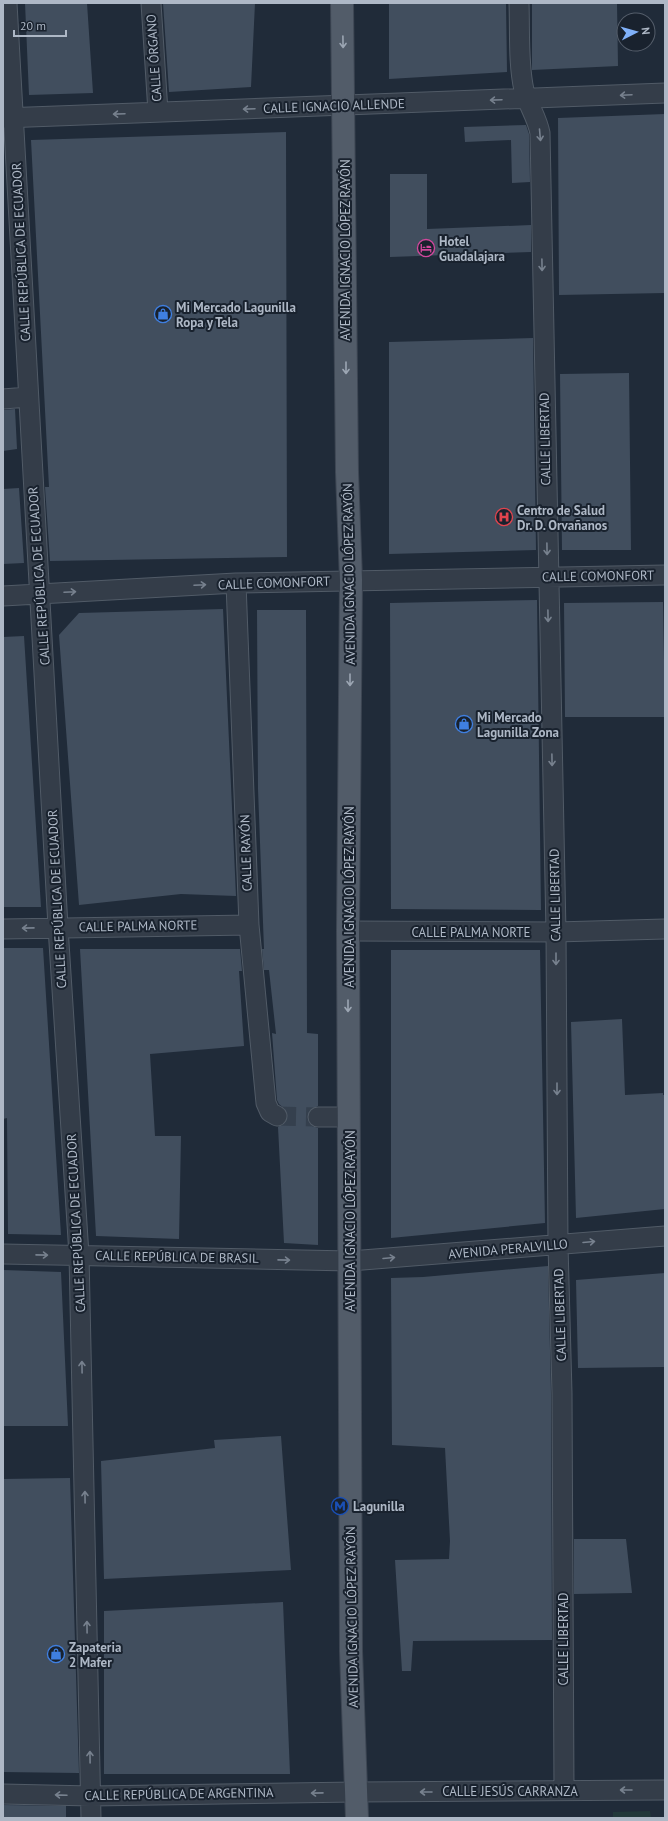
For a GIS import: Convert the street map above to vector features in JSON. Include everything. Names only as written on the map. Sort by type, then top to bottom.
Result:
[{"type":"main road","name":"AVENIDA IGNACIO LÓPEZ RAYÓN","points":[[342,3],[347,472],[351,580],[348,931],[351,1651],[357,1818]]},
{"type":"street","name":"CALLE REPÚBLICA DE ECUADOR","points":[[7,3],[8,118],[41,593],[58,927],[79,1255],[91,1818]]},
{"type":"street","name":"CALLE ÓRGANO","points":[[151,3],[158,112]]},
{"type":"street","name":"CALLE LIBERTAD","points":[[519,3],[522,80],[527,99],[537,118],[540,133],[556,932],[558,1245],[562,1400],[564,1791]]},
{"type":"street","name":"CALLE IGNACIO ALLENDE","points":[[8,118],[665,93]]},
{"type":"street","points":[[3,399],[28,397]]},
{"type":"street","name":"CALLE COMONFORT","points":[[3,596],[236,583],[665,576]]},
{"type":"street","name":"CALLE RAYÓN","points":[[236,583],[249,925],[266,1104],[270,1112],[277,1116]]},
{"type":"street","name":"CALLE PALMA NORTE","points":[[3,929],[249,925]]},
{"type":"street","name":"CALLE PALMA NORTE","points":[[348,931],[556,932],[665,929]]},
{"type":"street","points":[[318,1116],[349,1117]]},
{"type":"street","name":"AVENIDA PERALVILLO","points":[[350,1261],[665,1236]]},
{"type":"street","name":"CALLE REPÚBLICA DE BRASIL","points":[[3,1254],[350,1261]]},
{"type":"street","name":"CALLE JESÚS CARRANZA","points":[[356,1792],[665,1790]]},
{"type":"street","name":"CALLE REPÚBLICA DE ARGENTINA","points":[[3,1794],[91,1796],[356,1792]]},
{"type":"green space","points":[[650,1811],[651,1818],[613,1818],[613,1812]]},
{"type":"building","points":[[25,3],[87,3],[93,93],[29,95]]},
{"type":"building","points":[[163,3],[255,3],[251,87],[169,92]]},
{"type":"building","points":[[389,3],[506,3],[507,72],[389,79]]},
{"type":"building","points":[[532,3],[617,3],[616,52],[618,52],[618,66],[532,70]]},
{"type":"building","points":[[665,114],[665,293],[559,295],[558,118]]},
{"type":"building","points":[[526,125],[529,134],[530,182],[512,183],[511,140],[465,142],[464,127]]},
{"type":"building","name":"Mi Mercado Lagunilla Ropa y Tela","points":[[286,132],[287,557],[50,561],[45,487],[49,487],[31,140]]},
{"type":"building","points":[[390,174],[427,174],[427,229],[531,225],[531,252],[390,257]]},
{"type":"building","points":[[533,338],[536,550],[389,554],[389,342]]},
{"type":"building","points":[[629,373],[631,550],[562,550],[560,374]]},
{"type":"building","points":[[15,409],[17,449],[3,451],[3,410]]},
{"type":"building","points":[[19,488],[24,563],[3,564],[3,489]]},
{"type":"building","points":[[537,600],[541,910],[391,909],[390,603]]},
{"type":"building","points":[[663,602],[665,717],[565,717],[564,603]]},
{"type":"building","points":[[223,609],[236,896],[181,894],[79,905],[59,635],[79,613]]},
{"type":"building","points":[[257,610],[306,610],[307,1033],[318,1034],[318,1106],[309,1111],[307,1117],[312,1126],[318,1128],[318,1245],[284,1243],[278,1127],[286,1122],[288,1116],[286,1110],[277,1100],[272,1033],[276,1034],[269,970],[264,970],[262,949],[264,949],[258,789]]},
{"type":"building","points":[[24,636],[41,907],[3,907],[3,637]]},
{"type":"building","points":[[3,948],[43,948],[61,1235],[8,1234],[7,1118],[3,1119]]},
{"type":"building","points":[[80,949],[240,949],[242,971],[239,971],[244,1046],[150,1054],[155,1136],[181,1136],[179,1239],[96,1236]]},
{"type":"building","points":[[391,950],[540,950],[545,1223],[391,1238]]},
{"type":"building","points":[[622,1019],[625,1095],[663,1093],[663,1095],[665,1095],[665,1209],[576,1218],[571,1022]]},
{"type":"building","points":[[548,1266],[551,1393],[552,1640],[413,1641],[411,1671],[402,1671],[395,1560],[449,1559],[450,1541],[445,1448],[392,1445],[391,1278],[423,1277]]},
{"type":"building","points":[[3,1270],[61,1272],[68,1426],[3,1426]]},
{"type":"building","points":[[665,1273],[665,1367],[578,1368],[576,1280]]},
{"type":"building","points":[[281,1436],[291,1570],[104,1579],[101,1461],[215,1448],[214,1440]]},
{"type":"building","points":[[70,1478],[79,1773],[3,1772],[3,1479]]},
{"type":"building","points":[[574,1539],[626,1539],[632,1593],[574,1594]]},
{"type":"building","points":[[283,1602],[290,1774],[104,1774],[104,1611]]},
{"type":"building","points":[[3,1805],[66,1806],[66,1818],[3,1818]]},
{"type":"tunnel","points":[[277,1116],[318,1117]]},
{"type":"place","name":"Hotel Guadalajara","points":[[426,248]]},
{"type":"place","name":"Mi Mercado Lagunilla Ropa y Tela","points":[[163,314]]},
{"type":"place","name":"Centro de Salud Dr. D. Orvañanos","points":[[504,517]]},
{"type":"place","name":"Mi Mercado Lagunilla Zona","points":[[464,724]]},
{"type":"place","name":"Lagunilla","points":[[340,1506]]},
{"type":"place","name":"Zapateria 2 Mafer","points":[[56,1654]]}]
